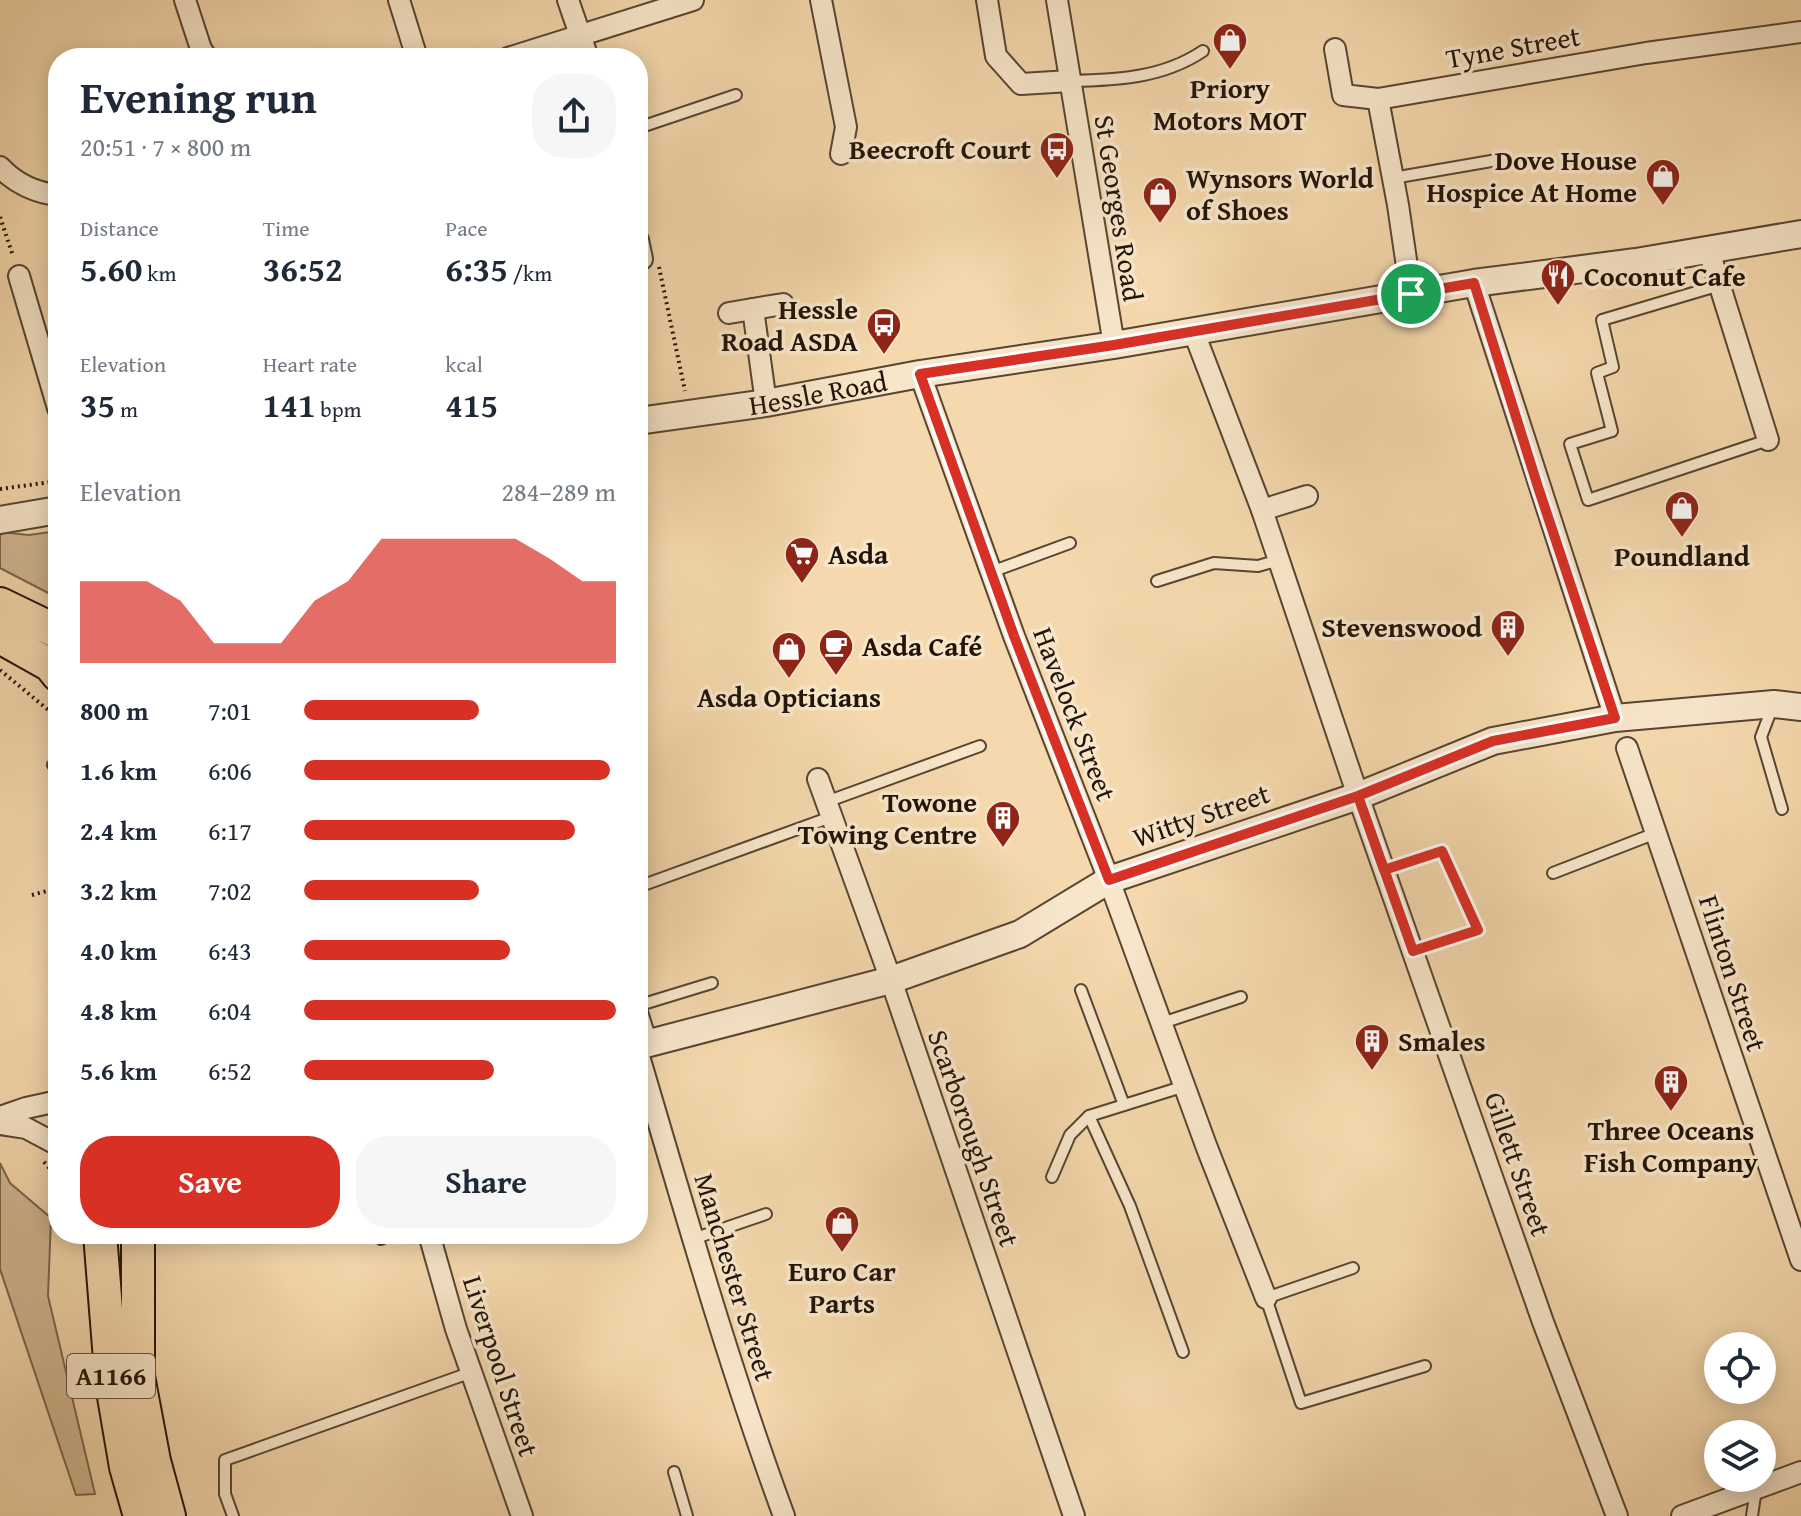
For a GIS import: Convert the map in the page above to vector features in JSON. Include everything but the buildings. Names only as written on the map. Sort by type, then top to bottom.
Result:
[{"type":"main road","points":[[0,604],[48,627]]},
{"type":"main road","points":[[0,637],[48,664]]},
{"type":"main road","name":"A1166","points":[[101,1244],[112,1385],[126,1467],[140,1516]]},
{"type":"main road","name":"A1166","points":[[138,1244],[138,1376],[154,1461],[169,1516]]},
{"type":"street","points":[[185,0],[201,48]]},
{"type":"street","points":[[399,0],[414,48]]},
{"type":"street","points":[[568,0],[585,48]]},
{"type":"street","points":[[539,48],[693,0]]},
{"type":"street","points":[[821,0],[846,127],[841,154]]},
{"type":"street","name":"St Georges Road","points":[[987,0],[996,56],[1021,84],[1070,81]]},
{"type":"street","name":"St Georges Road","points":[[1057,0],[1114,345]]},
{"type":"street","name":"Tyne Street","points":[[1378,99],[1646,53],[1801,32]]},
{"type":"street","points":[[1335,49],[1343,95],[1378,99],[1411,294]]},
{"type":"street","points":[[0,167],[10,178],[48,194]]},
{"type":"street","name":"Hessle Road","points":[[648,420],[766,403],[920,374],[1114,345],[1474,283],[1636,262],[1801,234]]},
{"type":"street","points":[[1708,248],[1768,440]]},
{"type":"street","points":[[19,276],[48,374]]},
{"type":"street","points":[[1474,283],[1615,718]]},
{"type":"street","points":[[729,313],[783,304]]},
{"type":"street","points":[[753,309],[766,403]]},
{"type":"street","name":"Gillett Street","points":[[1193,330],[1262,510],[1358,796],[1543,1322],[1617,1516]]},
{"type":"street","name":"Havelock Street","points":[[920,374],[991,572],[1266,1298]]},
{"type":"street","points":[[1262,510],[1307,496]]},
{"type":"street","points":[[0,520],[48,512]]},
{"type":"street","name":"Witty Street","points":[[648,1046],[891,980],[1020,934],[1109,880],[1358,796],[1493,741],[1615,718],[1774,704],[1801,707]]},
{"type":"street","name":"Flinton Street","points":[[1627,748],[1801,1260]]},
{"type":"street","name":"Scarborough Street","points":[[818,779],[891,980],[1074,1516]]},
{"type":"street","name":"Manchester Street","points":[[648,1066],[693,1239],[757,1443],[784,1516]]},
{"type":"street","points":[[0,1117],[48,1103]]},
{"type":"street","points":[[0,1124],[26,1128],[48,1138]]},
{"type":"street","name":"Liverpool Street","points":[[432,1244],[522,1516]]},
{"type":"street","points":[[1776,1481],[1801,1472]]},
{"type":"street","points":[[1682,1516],[1748,1492]]},
{"type":"lane","points":[[1070,81],[1111,80],[1166,70],[1203,51]]},
{"type":"lane","points":[[648,125],[736,95]]},
{"type":"lane","points":[[1393,178],[1497,160]]},
{"type":"lane","points":[[1720,285],[1602,320],[1613,367],[1597,373],[1612,431],[1570,444],[1588,500],[1768,440]]},
{"type":"lane","points":[[991,572],[1070,543]]},
{"type":"lane","points":[[1157,581],[1214,563],[1258,566],[1279,560]]},
{"type":"lane","points":[[1774,704],[1761,737],[1782,809]]},
{"type":"lane","points":[[648,883],[980,746]]},
{"type":"lane","points":[[1553,873],[1656,833]]},
{"type":"lane","points":[[1384,870],[1442,851],[1478,930],[1413,951]]},
{"type":"lane","points":[[648,1000],[712,983]]},
{"type":"lane","points":[[1081,990],[1124,1105]]},
{"type":"lane","points":[[1162,1023],[1241,997]]},
{"type":"lane","points":[[1052,1177],[1070,1135],[1089,1116],[1185,1086]]},
{"type":"lane","points":[[1089,1116],[1130,1206],[1183,1352]]},
{"type":"lane","points":[[693,1239],[766,1214]]},
{"type":"lane","points":[[1353,1268],[1266,1298],[1301,1403],[1425,1366]]},
{"type":"lane","points":[[233,1516],[225,1494],[225,1460],[472,1372]]},
{"type":"lane","points":[[674,1472],[687,1516]]},
{"type":"lane","points":[[1752,1516],[1756,1492]]},
{"type":"path","points":[[0,217],[19,276]]},
{"type":"path","points":[[648,257],[659,266],[690,414]]},
{"type":"path","points":[[0,489],[48,482]]},
{"type":"path","points":[[0,670],[48,710]]},
{"type":"path","points":[[32,895],[48,891]]},
{"type":"shaded area","points":[[0,532],[29,535],[48,532],[48,593],[0,568]]},
{"type":"shaded area","points":[[0,1163],[10,1183],[48,1215],[48,1296],[95,1494],[76,1495],[0,1269]]},
{"type":"place","name":"Priory Motors MOT","points":[[1230,71]]},
{"type":"place","name":"Beecroft Court","points":[[1057,180]]},
{"type":"place","name":"Dove House Hospice At Home","points":[[1663,207]]},
{"type":"place","name":"Wynsors World of Shoes","points":[[1160,225]]},
{"type":"place","name":"Coconut Cafe","points":[[1558,307]]},
{"type":"place","name":"Hessle Road ASDA","points":[[884,356]]},
{"type":"place","name":"Poundland","points":[[1682,539]]},
{"type":"place","name":"Asda","points":[[802,585]]},
{"type":"place","name":"Stevenswood","points":[[1508,658]]},
{"type":"place","name":"Asda Café","points":[[836,677]]},
{"type":"place","name":"Asda Opticians","points":[[789,680]]},
{"type":"place","name":"Towone Towing Centre","points":[[1003,849]]},
{"type":"place","name":"Smales","points":[[1372,1072]]},
{"type":"place","name":"Three Oceans Fish Company","points":[[1671,1113]]},
{"type":"place","name":"Euro Car Parts","points":[[842,1254]]},
{"type":"route","points":[[1411,294],[1114,345],[920,374],[1014,636],[1109,880],[1358,796],[1413,951],[1478,930],[1442,851],[1384,870],[1358,796],[1493,741],[1615,718],[1474,283],[1411,294]]}]
